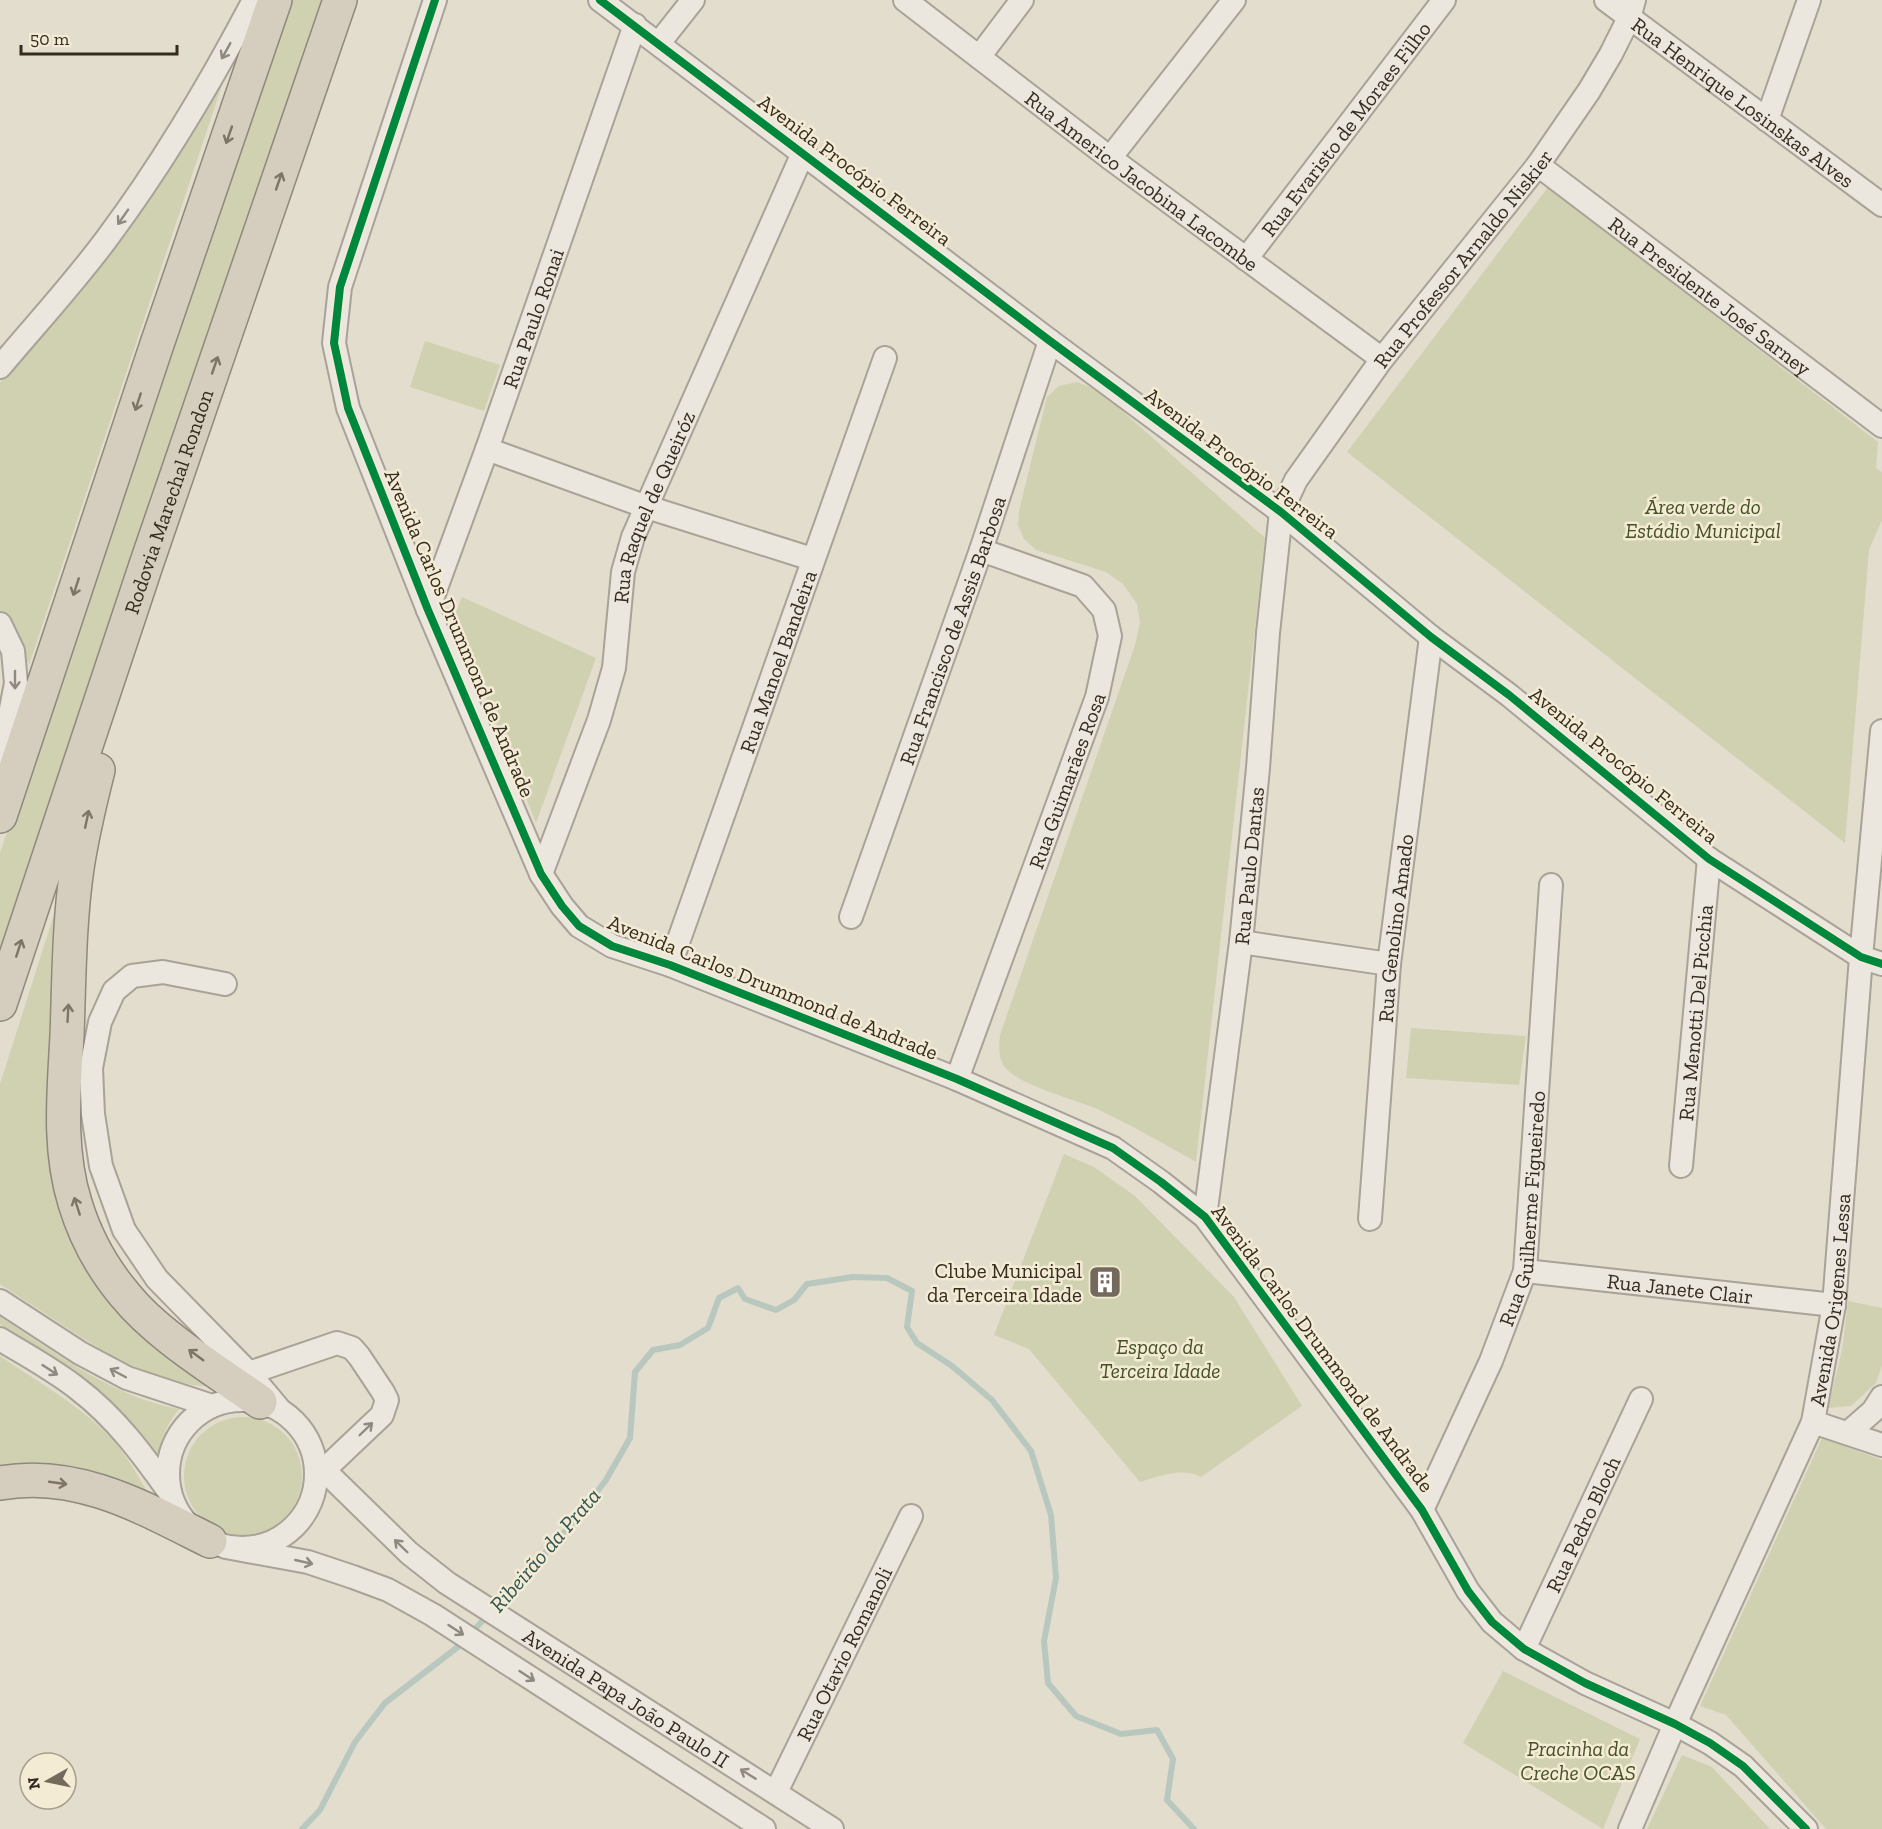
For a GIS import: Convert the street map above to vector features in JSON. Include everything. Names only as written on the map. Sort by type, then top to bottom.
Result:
[{"type":"highway","points":[[0,816],[156,347],[275,0]]},
{"type":"highway","name":"Rodovia Marechal Rondon","points":[[0,1004],[146,565],[340,0]]},
{"type":"highway","points":[[146,565],[77,867],[62,1117],[67,1167],[75,1203],[87,1234],[104,1267],[125,1295],[154,1325],[263,1395]]},
{"type":"highway","points":[[0,1484],[50,1481],[87,1487],[133,1502],[218,1544]]},
{"type":"street","points":[[0,367],[107,239],[138,195],[204,91],[254,0]]},
{"type":"street","name":"Avenida Carlos Drummond de Andrade","points":[[435,0],[340,287],[334,343],[348,408],[429,610],[541,874],[562,906],[579,926],[612,946],[670,965],[957,1079],[1113,1148],[1161,1182],[1205,1217],[1422,1510],[1468,1591],[1492,1622],[1524,1649],[1585,1683],[1675,1724],[1710,1743],[1743,1766],[1806,1829]]},
{"type":"street","name":"Avenida Procópio Ferreira","points":[[600,0],[1050,341],[1281,512],[1431,637],[1509,695],[1709,859],[1861,957],[1882,964]]},
{"type":"street","points":[[659,43],[693,0]]},
{"type":"street","name":"Rua Americo Jacobina Lacombe","points":[[905,0],[1110,158],[1382,359]]},
{"type":"street","points":[[979,57],[1022,0]]},
{"type":"street","points":[[1110,158],[1234,0]]},
{"type":"street","name":"Rua Evaristo de Moraes Filho","points":[[1246,259],[1444,0]]},
{"type":"street","name":"Rua Henrique Losinskas Alves","points":[[1606,0],[1631,9],[1767,120],[1882,205]]},
{"type":"street","points":[[1767,120],[1809,0]]},
{"type":"street","name":"Rua Professor Arnaldo Niskier","points":[[1281,512],[1296,480],[1382,359],[1538,165],[1589,91],[1611,54],[1631,9]]},
{"type":"street","name":"Rua Paulo Ronai","points":[[429,610],[635,26]]},
{"type":"street","name":"Rua Raquel de Queiróz","points":[[541,874],[598,720],[611,678],[618,638],[623,572],[633,537],[803,153]]},
{"type":"street","name":"Rua Presidente José Sarney","points":[[1538,165],[1882,426]]},
{"type":"street","name":"Rua Francisco de Assis Barbosa","points":[[851,917],[981,550],[1050,341]]},
{"type":"street","name":"Rua Manoel Bandeira","points":[[670,965],[885,358]]},
{"type":"street","points":[[487,449],[647,507],[812,559]]},
{"type":"street","name":"Rua Paulo Dantas","points":[[1205,1217],[1241,942],[1281,512]]},
{"type":"street","name":"Rua Guimarães Rosa","points":[[957,1079],[1097,697],[1110,636],[1104,609],[1083,586],[981,550]]},
{"type":"street","points":[[0,624],[13,651],[16,683],[0,766]]},
{"type":"street","name":"Rua Genolino Amado","points":[[1370,1219],[1389,964],[1431,637]]},
{"type":"street","name":"Avenida Origenes Lessa","points":[[1632,1824],[1675,1724],[1813,1422],[1834,1305],[1861,957],[1882,731]]},
{"type":"street","name":"Rua Menotti Del Picchia","points":[[1681,1166],[1709,859]]},
{"type":"street","name":"Rua Guilherme Figueiredo","points":[[1422,1510],[1491,1361],[1526,1271],[1551,885]]},
{"type":"street","points":[[1241,942],[1389,964]]},
{"type":"street","points":[[225,984],[163,972],[132,976],[114,992],[100,1022],[91,1068],[93,1114],[101,1166],[124,1230],[157,1279],[263,1395],[299,1426],[320,1470]]},
{"type":"street","name":"Rua Janete Clair","points":[[1526,1271],[1834,1305]]},
{"type":"street","points":[[0,1301],[80,1353],[127,1378],[212,1406]]},
{"type":"street","points":[[0,1339],[78,1389],[102,1409],[139,1449],[171,1495],[180,1514],[193,1530],[218,1544],[249,1549],[271,1543],[290,1531],[305,1514],[320,1470],[381,1415],[387,1400],[352,1348],[337,1343],[263,1395],[212,1406],[195,1417],[180,1434],[172,1453],[168,1474],[171,1495]]},
{"type":"street","points":[[1848,1433],[1873,1411],[1882,1397]]},
{"type":"street","name":"Rua Pedro Bloch","points":[[1524,1649],[1641,1399]]},
{"type":"street","points":[[1813,1422],[1882,1445]]},
{"type":"street","name":"Avenida Papa João Paulo II","points":[[320,1470],[409,1553],[447,1583],[832,1829]]},
{"type":"street","name":"Rua Otavio Romanoli","points":[[776,1792],[911,1516]]},
{"type":"street","name":"Avenida Papa João Paulo II","points":[[218,1544],[308,1562],[388,1590],[433,1615],[764,1829]]},
{"type":"green space","points":[[285,0],[325,0],[0,971],[0,853],[127,467]]},
{"type":"green space","points":[[229,64],[29,665],[18,635],[0,610],[0,383],[97,266]]},
{"type":"green space","name":"Área verde do Estádio Municipal","points":[[1548,187],[1878,442],[1876,468],[1882,472],[1882,520],[1869,550],[1845,843],[1347,452]]},
{"type":"green space","points":[[425,341],[500,365],[484,411],[410,387]]},
{"type":"green space","points":[[1077,382],[1100,391],[1265,538],[1196,1162],[1095,1108],[1020,1079],[1004,1066],[1000,1055],[1000,1035],[1135,645],[1140,622],[1137,604],[1123,584],[1106,572],[1036,550],[1024,539],[1018,525],[1019,511],[1047,397],[1059,386]]},
{"type":"green space","points":[[462,597],[596,658],[536,823],[454,617]]},
{"type":"green space","points":[[57,905],[71,1223],[221,1386],[181,1383],[125,1363],[0,1284],[0,1084]]},
{"type":"green space","points":[[1411,1028],[1526,1036],[1519,1085],[1406,1078]]},
{"type":"green space","name":"Espaço da Terceira Idade","points":[[1064,1154],[1094,1167],[1135,1196],[1234,1297],[1302,1406],[1201,1477],[1179,1473],[1140,1482],[1029,1349],[994,1335]]},
{"type":"green space","points":[[1848,1301],[1882,1308],[1882,1365],[1876,1383],[1851,1406],[1828,1408],[1842,1350]]},
{"type":"green space","points":[[0,1317],[64,1359],[108,1384],[131,1395],[179,1409],[164,1434],[158,1463],[130,1422],[107,1397],[63,1363],[0,1324]]},
{"type":"green space","points":[[0,1356],[95,1422],[125,1455],[151,1498],[0,1472]]},
{"type":"green space","points":[[243,1417],[254,1418],[276,1427],[292,1443],[301,1465],[301,1487],[292,1509],[276,1525],[254,1534],[243,1535],[232,1534],[210,1525],[194,1509],[185,1487],[184,1476],[185,1465],[194,1443],[210,1427],[232,1418]]},
{"type":"green space","points":[[1822,1438],[1882,1460],[1882,1829],[1826,1829],[1726,1715],[1700,1706]]},
{"type":"green space","name":"Pracinha da Creche OCAS","points":[[1503,1671],[1640,1739],[1603,1829],[1463,1743]]},
{"type":"green space","points":[[1682,1755],[1712,1767],[1770,1829],[1647,1829]]},
{"type":"waterway","name":"Ribeirão da Prata","points":[[494,1608],[573,1523],[606,1480],[630,1438],[635,1372],[653,1350],[680,1345],[708,1328],[719,1298],[738,1288],[745,1299],[776,1310],[794,1300],[807,1284],[853,1277],[887,1278],[912,1291],[907,1327],[917,1343],[952,1366],[992,1400],[1031,1451],[1051,1515],[1056,1578],[1044,1641],[1048,1683],[1076,1716],[1121,1734],[1157,1730],[1173,1759],[1167,1800],[1194,1829]]},
{"type":"waterway","name":"Ribeirão da Prata","points":[[302,1829],[320,1810],[355,1742],[385,1703],[459,1646],[487,1616]]},
{"type":"cycle path","points":[[435,0],[340,287],[334,343],[348,408],[428,610],[541,874],[562,906],[579,926],[612,946],[670,965],[957,1079],[1113,1148],[1161,1182],[1205,1217],[1422,1510],[1468,1591],[1492,1622],[1524,1649],[1585,1683],[1675,1724],[1710,1743],[1743,1766],[1806,1829]]},
{"type":"cycle path","points":[[600,0],[1050,341],[1281,512],[1431,637],[1509,695],[1709,859],[1861,957],[1882,964]]},
{"type":"place","name":"Clube Municipal da Terceira Idade","points":[[1105,1282]]}]
